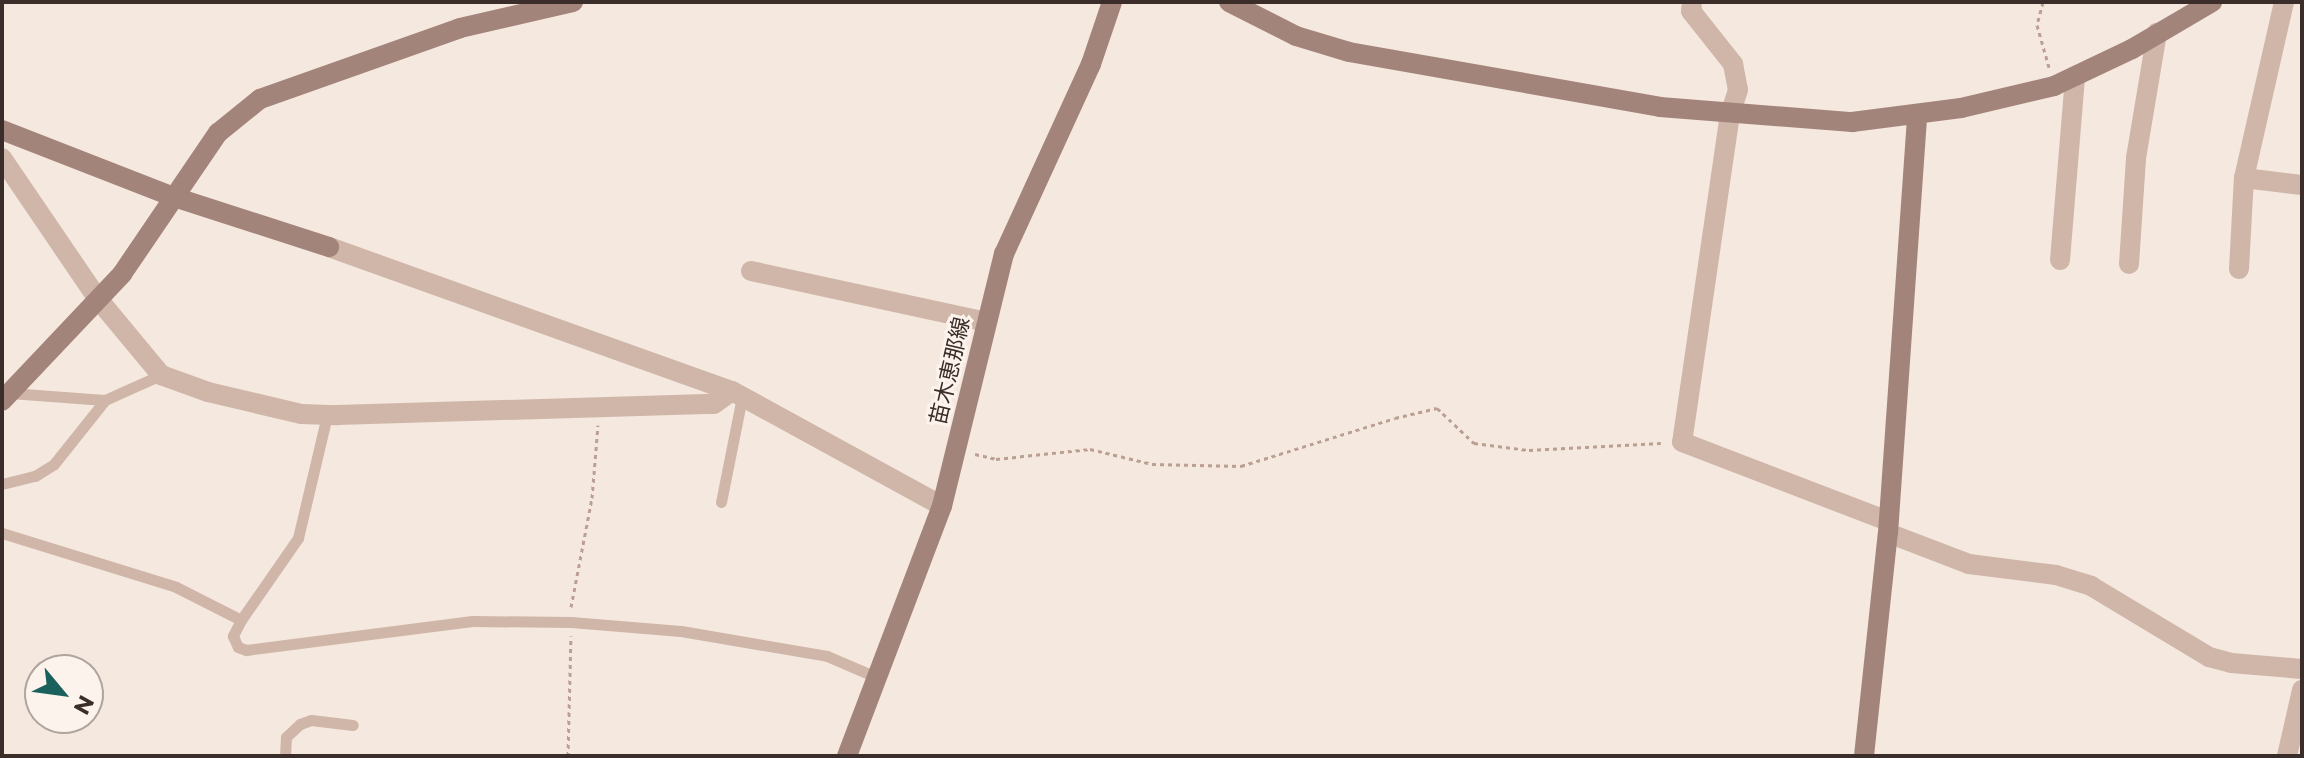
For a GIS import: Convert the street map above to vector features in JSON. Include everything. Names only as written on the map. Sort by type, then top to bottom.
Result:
[{"type":"street","points":[[4,396],[122,274],[218,133],[260,99],[487,11],[573,2]]},
{"type":"street","name":"苗木恵那線","points":[[847,756],[942,506],[1004,254],[1091,64],[1112,2]]},
{"type":"street","points":[[1229,2],[1296,36],[1349,52],[1660,107],[1852,122],[1917,115],[2054,86],[2212,2]]},
{"type":"street","points":[[1692,2],[1691,11],[1733,64],[1738,90],[1730,114],[1682,442],[1969,564],[2056,575],[2091,586],[2209,657],[2302,669]]},
{"type":"street","points":[[2239,269],[2244,178],[2284,2]]},
{"type":"street","points":[[2129,264],[2136,158],[2157,33]]},
{"type":"street","points":[[2060,260],[2075,77]]},
{"type":"street","points":[[1864,756],[1888,527],[1917,115]]},
{"type":"street","points":[[2,130],[174,197],[329,247],[737,394],[942,506]]},
{"type":"street","points":[[2,158],[98,299],[161,375],[301,414],[327,415],[714,404],[737,394]]},
{"type":"street","points":[[2244,178],[2302,185]]},
{"type":"street","points":[[751,271],[986,322]]},
{"type":"street","points":[[2287,756],[2302,690]]},
{"type":"lane","points":[[4,396],[105,400],[161,375]]},
{"type":"lane","points":[[721,502],[737,394]]},
{"type":"lane","points":[[2,484],[35,476],[54,464],[105,400]]},
{"type":"lane","points":[[327,415],[298,538],[241,620],[233,636],[238,647],[246,650],[472,621],[570,622],[681,631],[827,656],[876,677]]},
{"type":"lane","points":[[2,533],[176,587],[241,620]]},
{"type":"lane","points":[[285,756],[286,737],[300,724],[311,720],[353,725]]},
{"type":"path","points":[[2043,2],[2037,25],[2054,86]]},
{"type":"path","points":[[568,756],[570,622],[592,498],[598,450],[598,407]]},
{"type":"path","points":[[956,449],[996,459],[1090,449],[1152,464],[1241,466],[1437,408],[1474,443],[1529,450],[1682,442]]}]
